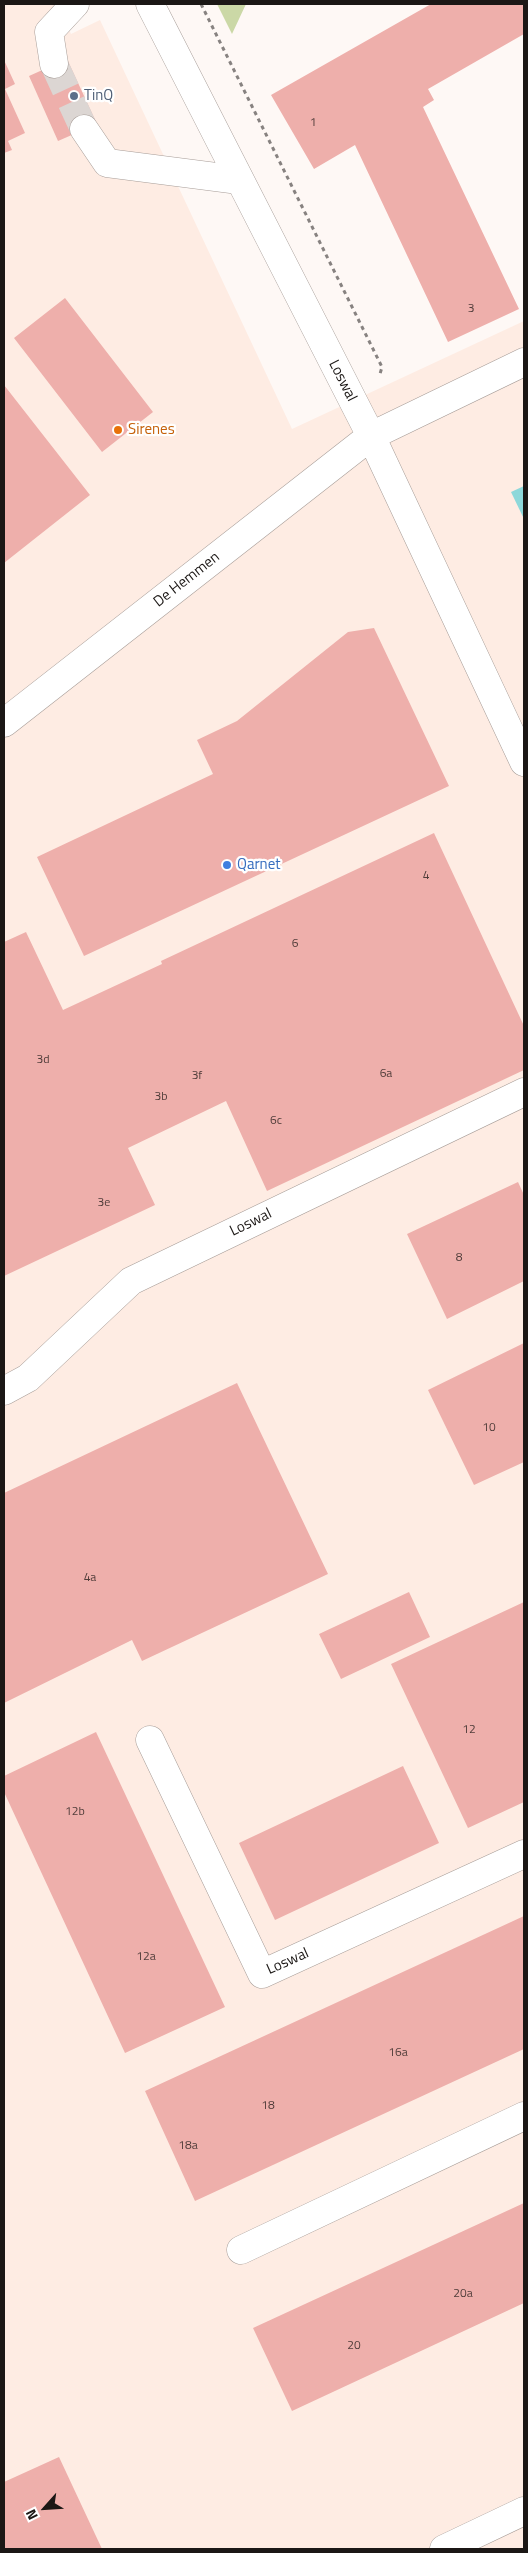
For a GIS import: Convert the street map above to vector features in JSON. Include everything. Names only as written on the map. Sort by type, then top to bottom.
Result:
[{"type":"street","points":[[54,64],[49,32],[75,4]]},
{"type":"street","name":"Loswal","points":[[150,4],[370,436],[524,762]]},
{"type":"street","points":[[84,129],[107,163],[239,180]]},
{"type":"street","name":"De Hemmen","points":[[4,723],[370,436],[524,362]]},
{"type":"street","name":"Loswal","points":[[4,1391],[28,1378],[131,1281],[524,1092]]},
{"type":"street","name":"Loswal","points":[[150,1740],[262,1974],[524,1854]]},
{"type":"street","points":[[241,2250],[524,2116]]},
{"type":"street","points":[[444,2549],[524,2511]]},
{"type":"path","points":[[201,4],[382,367],[380,376]]},
{"type":"shaded area","points":[[4,4],[57,4],[71,34],[100,20],[292,429],[524,321],[524,2549],[4,2549]]},
{"type":"green space","points":[[217,4],[246,4],[232,34]]},
{"type":"water","points":[[524,486],[524,519],[511,492]]},
{"type":"building","points":[[431,4],[524,4],[524,34],[428,89],[434,100],[423,107],[519,309],[448,342],[355,145],[314,169],[271,95]]},
{"type":"building","points":[[67,59],[97,124],[58,141],[29,76]]},
{"type":"building","points":[[4,60],[15,84],[5,89],[25,133],[8,141],[12,150],[4,153]]},
{"type":"building","points":[[65,298],[153,412],[102,452],[14,338]]},
{"type":"building","points":[[4,385],[90,495],[4,563]]},
{"type":"building","points":[[374,628],[449,786],[84,956],[37,857],[213,774],[197,740],[237,721],[348,632]]},
{"type":"building","points":[[434,833],[524,1026],[524,1070],[267,1191],[226,1101],[128,1148],[155,1205],[4,1276],[4,942],[26,932],[63,1010],[162,964],[161,961]]},
{"type":"building","points":[[518,1182],[524,1195],[524,1281],[447,1319],[407,1234]]},
{"type":"building","points":[[524,1343],[524,1462],[474,1485],[428,1390]]},
{"type":"building","points":[[237,1383],[328,1574],[142,1661],[132,1640],[4,1703],[4,1493]]},
{"type":"building","points":[[409,1592],[430,1637],[341,1679],[319,1634]]},
{"type":"building","points":[[524,1602],[524,1802],[468,1828],[391,1664]]},
{"type":"building","points":[[96,1732],[225,2007],[125,2053],[4,1792],[4,1776]]},
{"type":"building","points":[[403,1766],[439,1843],[275,1920],[239,1843]]},
{"type":"building","points":[[524,1916],[524,2049],[195,2201],[145,2091]]},
{"type":"building","points":[[524,2203],[524,2303],[292,2411],[253,2328]]},
{"type":"building","points":[[59,2457],[102,2549],[4,2549],[4,2482]]},
{"type":"tunnel","points":[[54,64],[84,129]]},
{"type":"place","name":"TinQ","points":[[74,96]]},
{"type":"place","name":"Sirenes","points":[[118,430]]},
{"type":"place","name":"Qarnet","points":[[227,865]]}]
